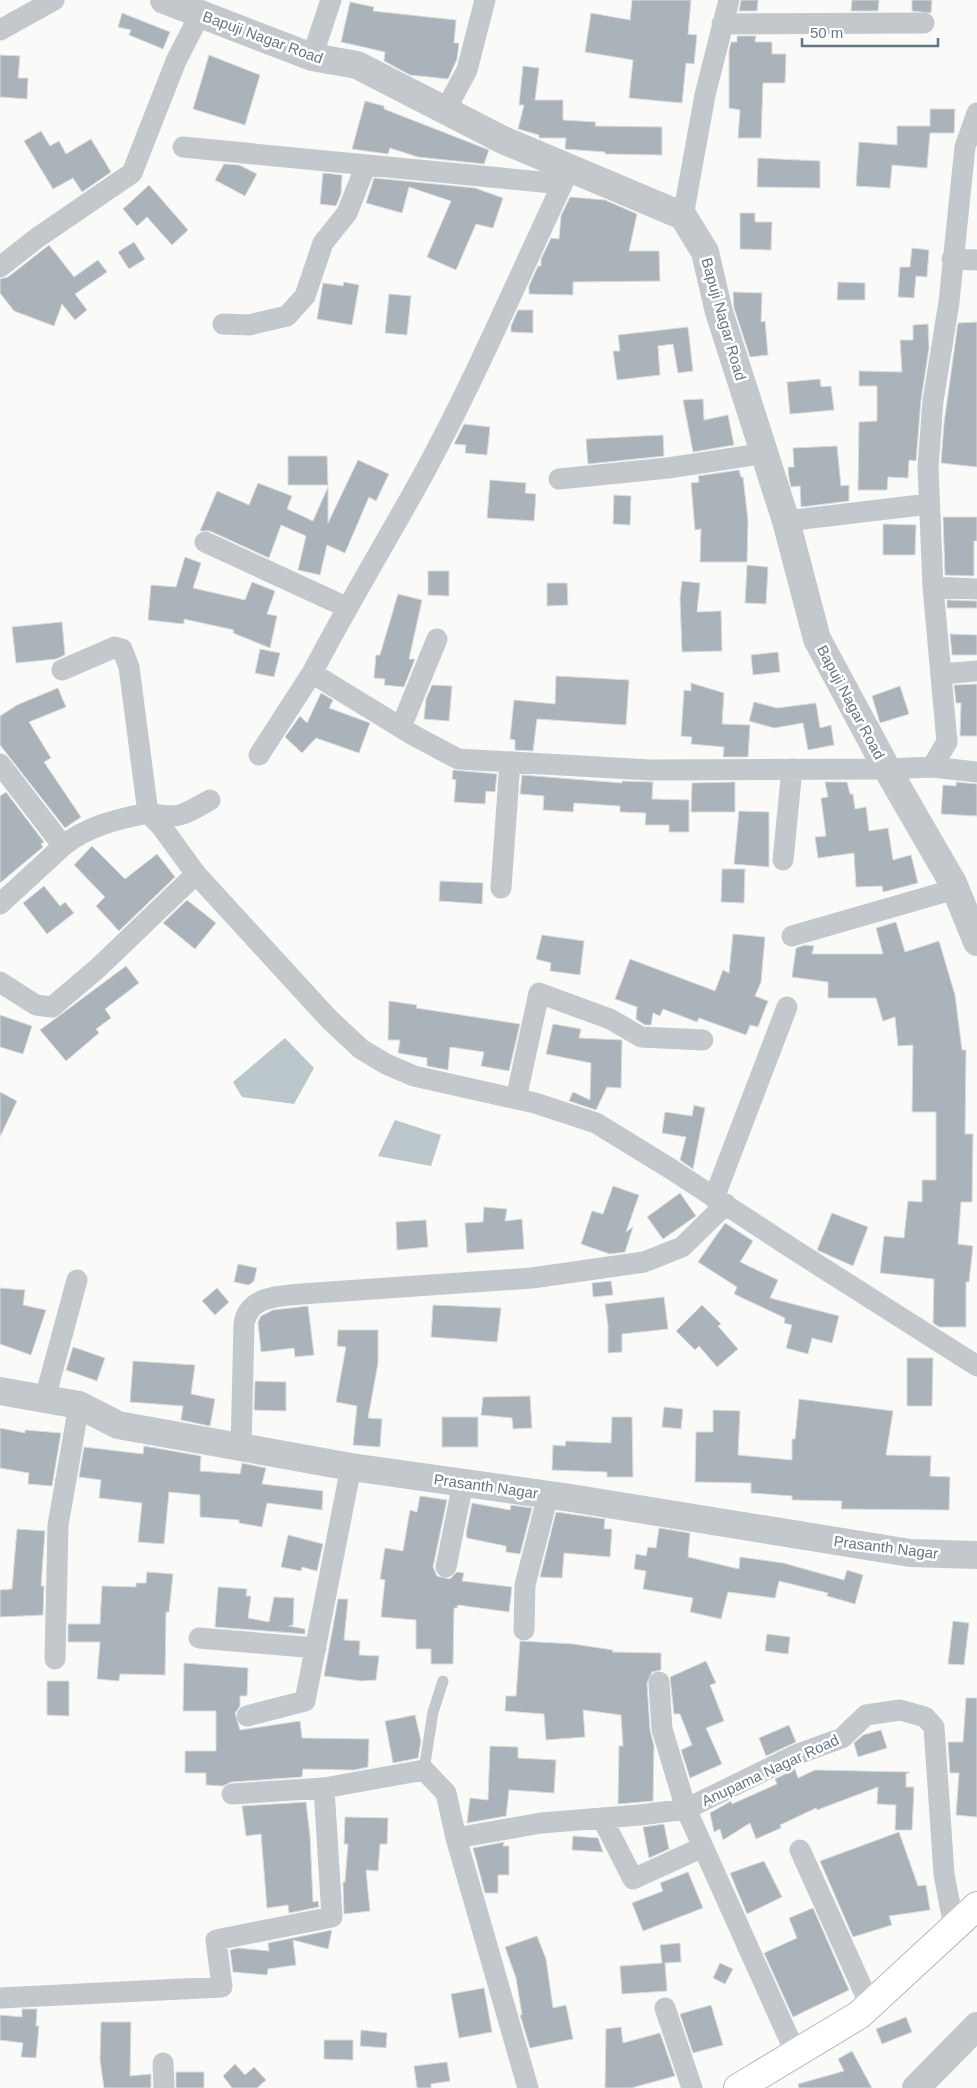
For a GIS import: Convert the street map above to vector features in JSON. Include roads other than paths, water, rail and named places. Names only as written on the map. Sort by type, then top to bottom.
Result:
[{"type":"main road","points":[[738,2088],[859,2015],[977,1906]]},
{"type":"street","points":[[0,30],[54,0]]},
{"type":"street","name":"Bapuji Nagar Road","points":[[164,0],[312,57],[356,65],[503,140],[566,176],[683,216],[705,252],[719,312],[766,453],[817,639],[887,769],[956,889],[977,942]]},
{"type":"street","points":[[312,57],[331,0]]},
{"type":"street","points":[[445,111],[467,70],[485,0]]},
{"type":"street","points":[[683,216],[705,95],[729,0]]},
{"type":"street","points":[[0,267],[37,238],[132,174],[176,61],[200,14]]},
{"type":"street","points":[[722,24],[924,23]]},
{"type":"street","points":[[932,767],[947,742],[933,587],[928,467],[933,401],[949,302],[964,147],[977,113]]},
{"type":"street","points":[[183,147],[366,165],[566,176],[490,340],[423,474],[346,607],[312,673],[259,755]]},
{"type":"street","points":[[223,324],[249,325],[286,316],[305,296],[323,243],[347,213],[366,165]]},
{"type":"street","points":[[952,259],[977,260]]},
{"type":"street","points":[[559,479],[668,468],[766,453]]},
{"type":"street","points":[[786,521],[929,504]]},
{"type":"street","points":[[205,542],[346,607]]},
{"type":"street","points":[[933,587],[977,589]]},
{"type":"street","points":[[401,728],[437,639]]},
{"type":"street","points":[[62,670],[115,647],[124,650],[129,667],[148,813],[161,826],[196,874],[329,1019],[361,1049],[386,1064],[414,1076],[516,1099],[575,1115],[596,1123],[671,1168],[977,1366]]},
{"type":"street","points":[[941,674],[977,671]]},
{"type":"street","points":[[312,673],[401,728],[458,759],[650,770],[887,769],[932,767],[977,772]]},
{"type":"street","points":[[501,888],[510,762]]},
{"type":"street","points":[[783,860],[792,769]]},
{"type":"street","points":[[2,773],[63,846]]},
{"type":"street","points":[[0,904],[77,835],[115,820],[148,813],[172,818],[187,813],[210,800]]},
{"type":"street","points":[[0,982],[36,1004],[52,1007],[98,968],[196,874]]},
{"type":"street","points":[[792,936],[956,889]]},
{"type":"street","points":[[516,1099],[539,993],[610,1019],[641,1036],[703,1040]]},
{"type":"street","points":[[241,1448],[244,1324],[248,1311],[256,1304],[269,1298],[301,1294],[532,1278],[644,1262],[682,1247],[720,1201],[787,1007]]},
{"type":"street","points":[[45,1398],[77,1280]]},
{"type":"street","name":"Prasanth Nagar","points":[[0,1391],[79,1405],[118,1425],[350,1467],[548,1494],[910,1553],[977,1555]]},
{"type":"street","points":[[55,1659],[58,1525],[79,1405]]},
{"type":"street","points":[[246,1716],[305,1701],[350,1467]]},
{"type":"street","points":[[446,1568],[463,1483]]},
{"type":"street","points":[[524,1630],[525,1585],[548,1494]]},
{"type":"street","points":[[199,1638],[316,1648]]},
{"type":"street","points":[[658,1682],[662,1729],[686,1809],[796,2054]]},
{"type":"street","name":"Anupama Nagar Road","points":[[456,1838],[542,1823],[686,1809],[798,1754],[842,1738],[866,1715],[900,1710],[925,1717],[930,1721],[935,1733],[944,1874],[954,1927]]},
{"type":"street","points":[[232,1794],[324,1788],[424,1770],[446,1792],[456,1838],[528,2088]]},
{"type":"street","points":[[0,1998],[222,1987],[216,1940],[332,1917],[324,1788]]},
{"type":"street","points":[[602,1818],[633,1879],[703,1847]]},
{"type":"street","points":[[800,1850],[870,2005]]},
{"type":"street","points":[[665,2008],[692,2088]]},
{"type":"street","points":[[916,2088],[977,2026]]},
{"type":"street","points":[[163,2063],[164,2088]]},
{"type":"lane","points":[[424,1770],[432,1712],[443,1681]]}]
